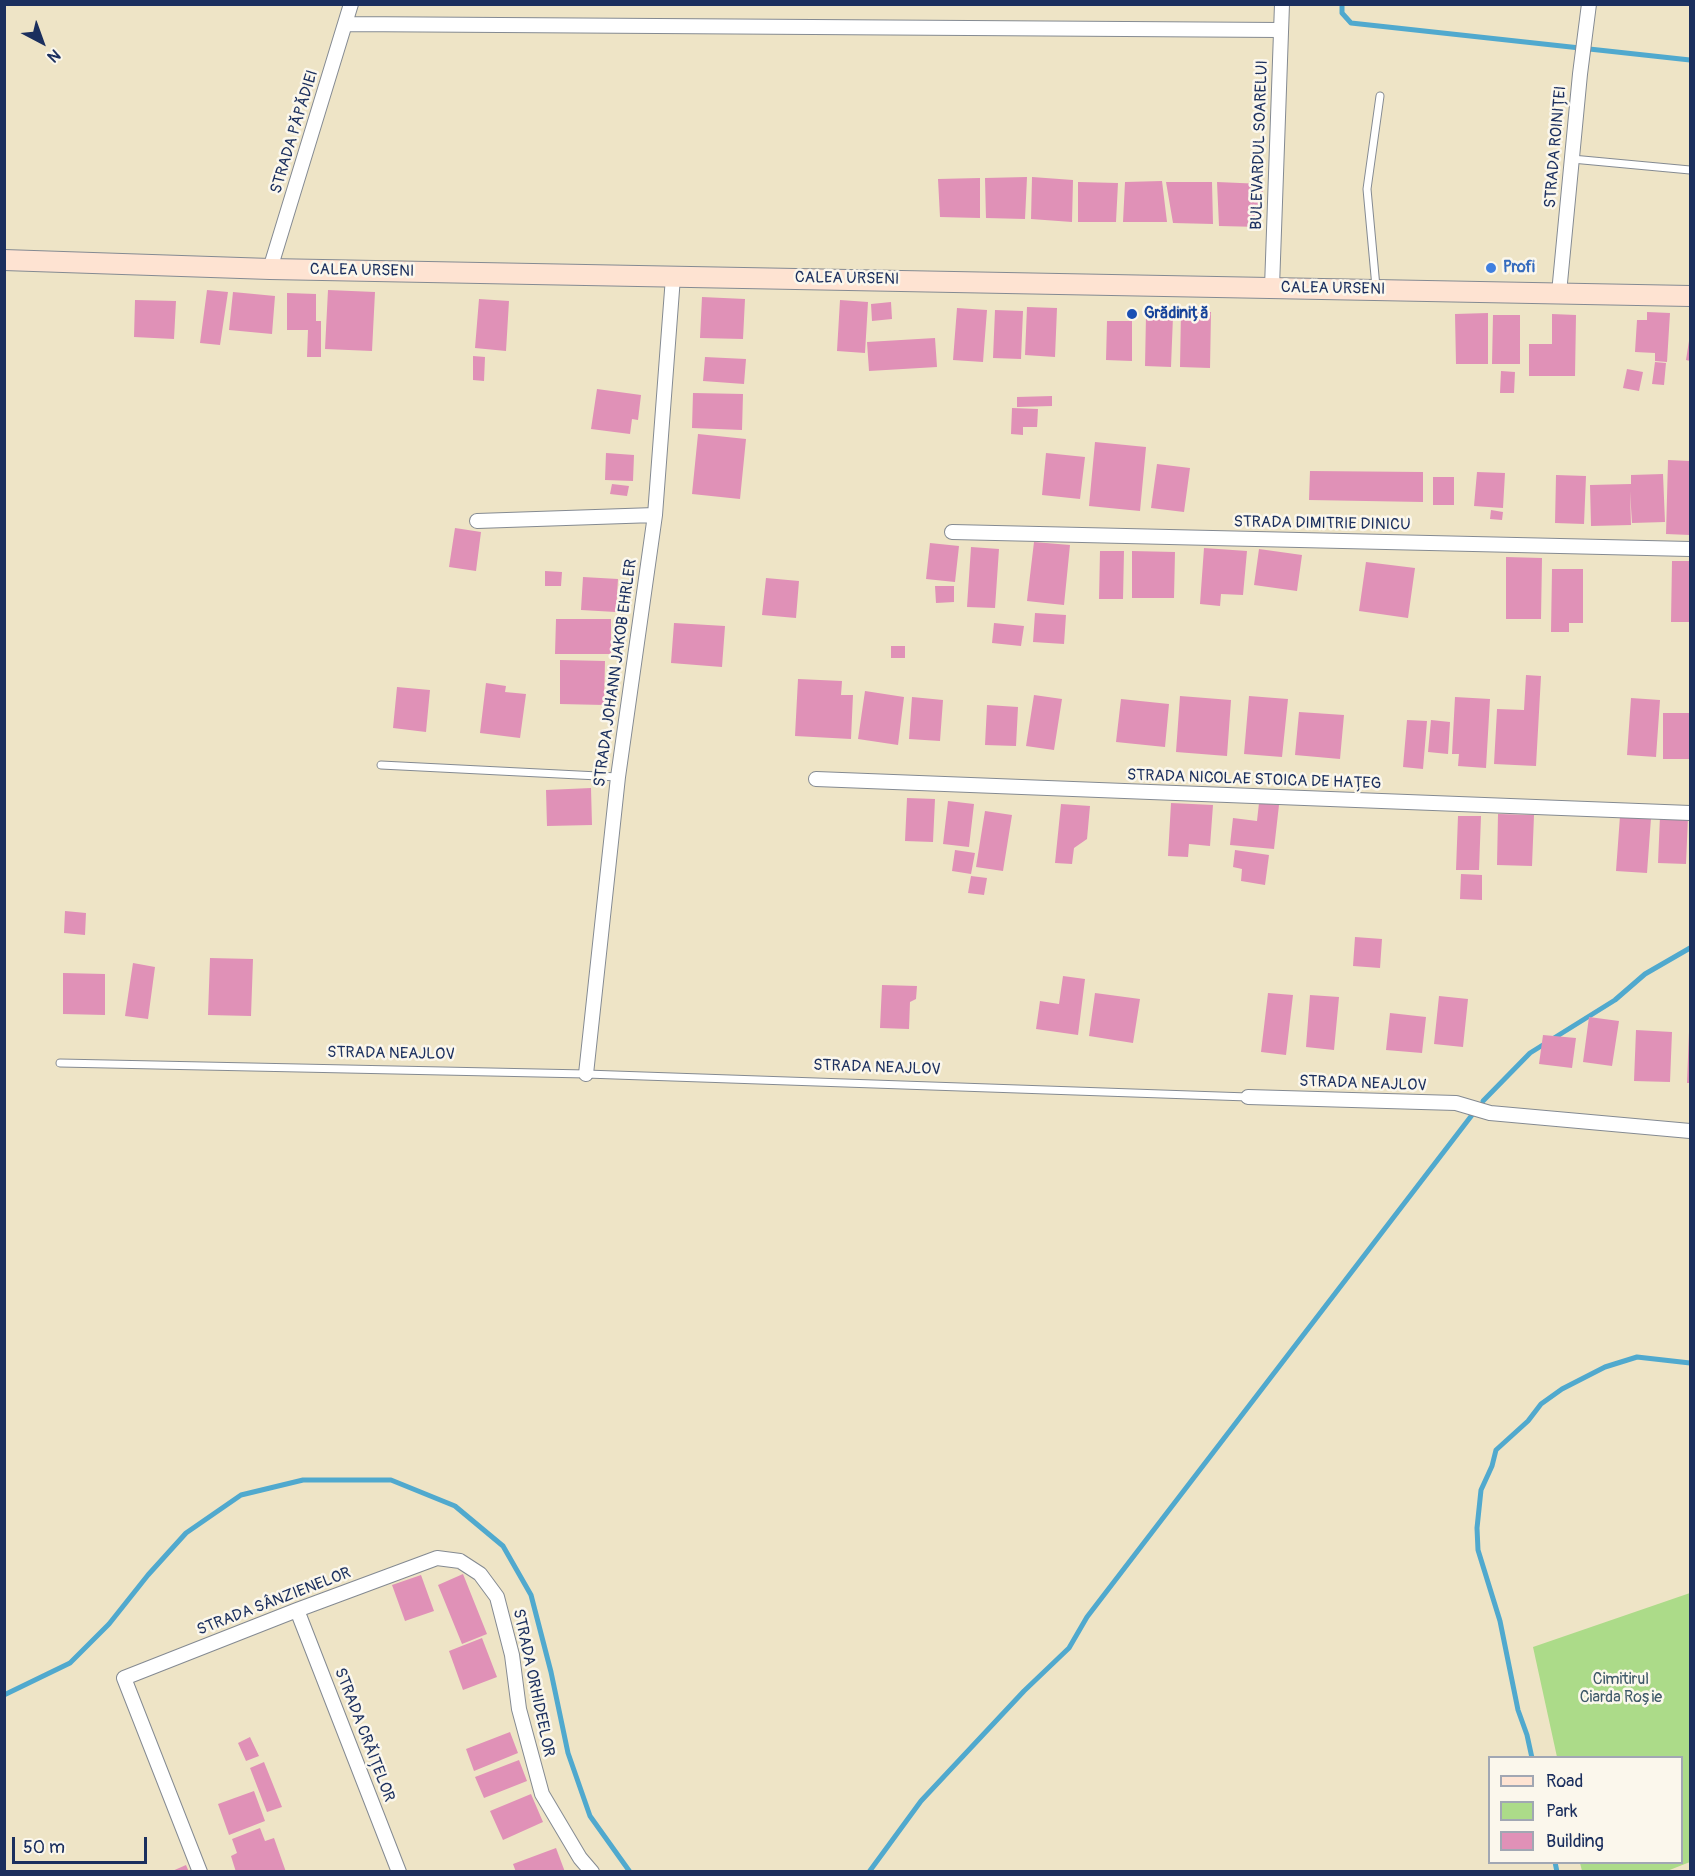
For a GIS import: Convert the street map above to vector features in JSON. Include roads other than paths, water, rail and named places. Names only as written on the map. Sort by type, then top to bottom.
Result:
[{"type":"street","name":"STRADA PĂPĂDIEI","points":[[270,269],[351,4]]},
{"type":"street","name":"BULEVARDUL SOARELUI","points":[[1272,287],[1282,4]]},
{"type":"street","name":"STRADA ROINIȚEI","points":[[1559,294],[1589,4]]},
{"type":"street","points":[[345,24],[1280,30]]},
{"type":"street","name":"CALEA URSENI","points":[[4,260],[270,269],[1690,296]]},
{"type":"street","name":"STRADA JOHANN JAKOB EHRLER","points":[[586,1074],[618,777],[655,515],[673,277]]},
{"type":"street","points":[[477,522],[655,515]]},
{"type":"street","name":"STRADA DIMITRIE DINICU","points":[[952,532],[1690,549]]},
{"type":"street","name":"STRADA NICOLAE STOICA DE HAȚEG","points":[[816,779],[1690,813]]},
{"type":"street","name":"STRADA NEAJLOV","points":[[1248,1097],[1456,1103],[1490,1113],[1690,1131]]},
{"type":"street","name":"STRADA SÂNZIENELOR","points":[[200,1872],[124,1678],[437,1558]]},
{"type":"street","name":"STRADA ORHIDEELOR","points":[[437,1558],[460,1561],[480,1574],[496,1597],[512,1655],[519,1709],[542,1794],[580,1858],[592,1872]]},
{"type":"street","name":"STRADA CRĂIȚELOR","points":[[297,1610],[399,1872]]},
{"type":"lane","points":[[1377,290],[1366,189],[1380,96]]},
{"type":"lane","points":[[1572,159],[1690,170]]},
{"type":"lane","points":[[381,765],[618,777]]},
{"type":"lane","name":"STRADA NEAJLOV","points":[[60,1063],[586,1074],[1248,1097]]},
{"type":"waterway","points":[[1342,4],[1342,13],[1351,23],[1690,60]]},
{"type":"waterway","points":[[1483,1101],[1530,1053],[1615,1000],[1645,974],[1690,948]]},
{"type":"waterway","points":[[869,1872],[921,1801],[1024,1691],[1069,1648],[1087,1617],[1472,1115]]},
{"type":"waterway","points":[[1532,1756],[1518,1710],[1500,1621],[1478,1550],[1477,1528],[1481,1490],[1492,1466],[1496,1450],[1528,1421],[1541,1404],[1562,1389],[1605,1367],[1637,1357],[1690,1363]]},
{"type":"waterway","points":[[4,1695],[70,1663],[109,1624],[148,1575],[186,1533],[241,1495],[303,1480],[391,1480],[455,1506],[503,1546],[531,1595],[551,1672],[568,1753],[590,1816],[630,1872]]},
{"type":"waterway","points":[[1555,1864],[1557,1872]]},
{"type":"place","name":"Profi","points":[[1491,268]]},
{"type":"place","name":"Grădiniță","points":[[1132,314]]},
{"type":"park label","name":"Cimitirul Ciarda Roșie","points":[[1621,1689]]}]
